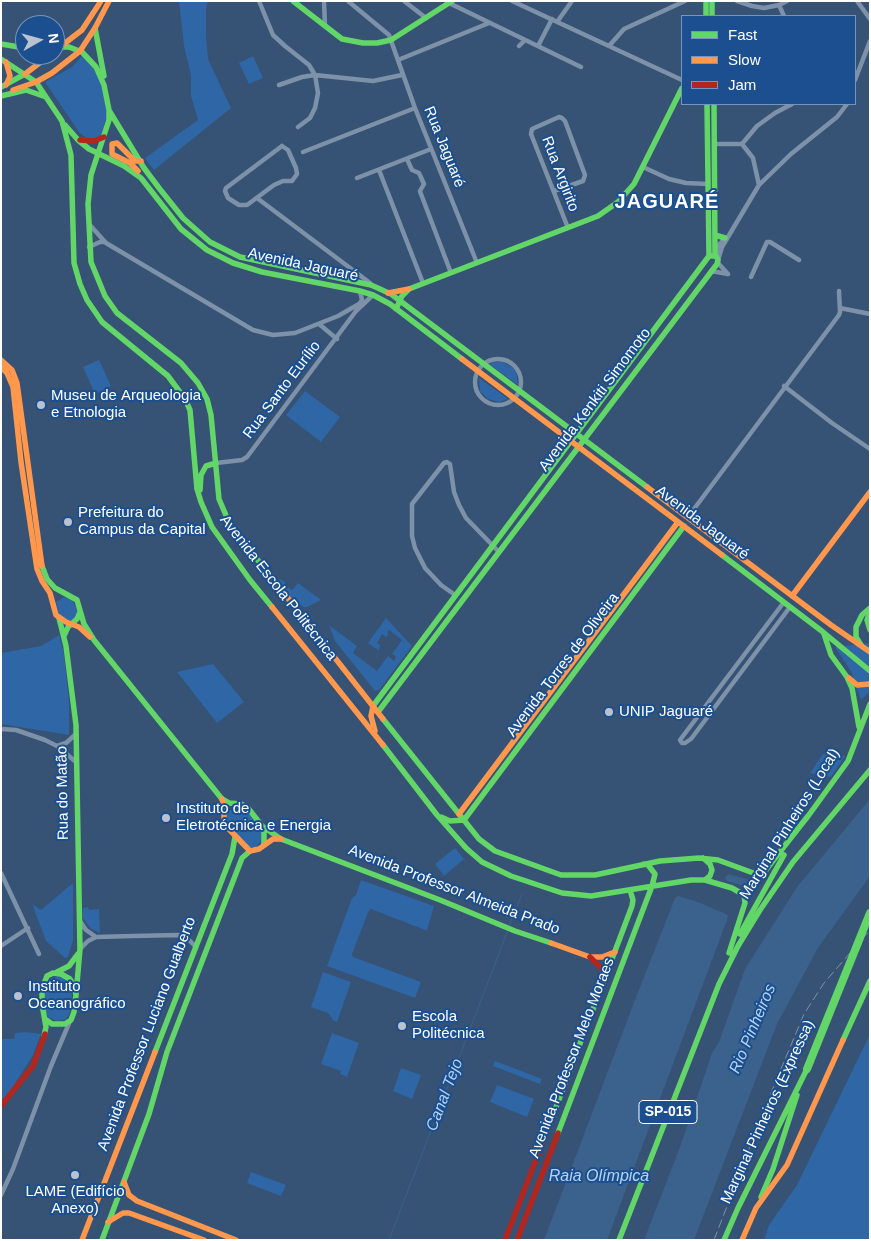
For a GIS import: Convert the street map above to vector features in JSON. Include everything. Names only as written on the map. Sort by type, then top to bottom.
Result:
[{"type":"main road","points":[[65,42],[82,30],[101,1]]},
{"type":"main road","points":[[1,95],[36,82],[52,73],[80,51],[109,1]]},
{"type":"main road","points":[[293,1],[342,39],[377,43],[391,40],[450,2]]},
{"type":"main road","points":[[706,1],[706,15]]},
{"type":"main road","points":[[712,1],[712,15]]},
{"type":"main road","points":[[95,28],[109,98],[109,110]]},
{"type":"main road","points":[[1,44],[15,46]]},
{"type":"main road","points":[[65,47],[80,51]]},
{"type":"main road","name":"Avenida Escola Politécnica","points":[[80,51],[90,59],[101,76],[109,110],[108,127],[93,166],[89,185],[88,224],[93,272],[105,296],[117,313],[181,363],[198,383],[211,415],[219,499],[229,522],[461,817],[488,846],[519,861],[550,872],[581,876],[595,875],[678,858],[718,860],[754,873],[762,873],[777,858],[800,824],[808,816]]},
{"type":"main road","points":[[4,61],[10,73],[4,86]]},
{"type":"main road","name":"Avenida Escola Politécnica","points":[[4,61],[36,82],[62,121],[71,155],[74,263],[80,284],[87,300],[102,322],[168,376],[185,398],[190,410],[195,476],[200,502],[218,537],[437,815],[473,855],[482,862],[510,876],[549,889],[591,896],[679,881],[705,880],[732,888],[741,893],[745,898],[745,906],[729,953]]},
{"type":"main road","points":[[4,86],[37,65]]},
{"type":"main road","points":[[36,82],[39,70],[43,65]]},
{"type":"main road","points":[[1,95],[26,90],[46,97]]},
{"type":"main road","points":[[388,293],[423,284],[598,216],[618,202],[634,184],[681,90]]},
{"type":"main road","points":[[707,105],[708,184],[713,261]]},
{"type":"main road","points":[[713,261],[715,235],[714,105]]},
{"type":"main road","name":"Avenida Jaguaré","points":[[109,110],[123,137],[144,168],[177,211],[210,242],[232,254],[252,260],[371,285],[388,293],[792,596],[870,652]]},
{"type":"main road","name":"Avenida Jaguaré","points":[[62,121],[78,140],[98,154],[124,166],[142,179],[181,229],[219,257],[262,272],[360,291],[373,295],[396,309],[823,632],[870,671]]},
{"type":"main road","points":[[78,140],[94,141],[104,137]]},
{"type":"main road","points":[[141,161],[135,161],[117,143],[112,144],[112,154],[136,168],[142,179]]},
{"type":"main road","points":[[715,235],[727,236]]},
{"type":"main road","name":"Avenida Kenkiti Simomoto","points":[[375,709],[438,631],[526,514],[574,444],[576,434],[652,333],[713,261]]},
{"type":"main road","name":"Avenida Kenkiti Simomoto","points":[[375,709],[376,699],[519,509],[574,444],[583,439],[659,339],[713,261]]},
{"type":"main road","points":[[396,309],[399,301],[409,289]]},
{"type":"main road","points":[[652,333],[659,339]]},
{"type":"main road","points":[[1,360],[12,370],[17,383],[37,569],[50,593],[53,609],[59,618],[79,627],[94,640]]},
{"type":"main road","points":[[1,367],[7,373],[13,386],[42,569],[49,583],[62,593],[77,600],[84,624],[94,640],[222,799],[236,804]]},
{"type":"main road","points":[[200,502],[202,472],[206,466],[216,463]]},
{"type":"main road","points":[[792,596],[870,492]]},
{"type":"main road","points":[[519,509],[526,514]]},
{"type":"main road","name":"Avenida Torres de Oliveira","points":[[461,817],[681,524]]},
{"type":"main road","points":[[53,609],[57,599],[69,595]]},
{"type":"main road","points":[[281,617],[292,614],[294,607]]},
{"type":"main road","points":[[862,647],[856,637],[856,627],[862,615],[870,609]]},
{"type":"main road","points":[[870,609],[867,620],[870,630]]},
{"type":"main road","points":[[64,636],[80,612]]},
{"type":"main road","name":"Rua do Matão","points":[[59,618],[64,636],[76,734],[80,949],[76,995]]},
{"type":"main road","points":[[431,626],[438,631]]},
{"type":"main road","points":[[823,632],[831,655],[847,677],[855,697],[859,728]]},
{"type":"main road","points":[[847,677],[857,684],[870,684]]},
{"type":"main road","name":"Marginal Pinheiros (Local)","points":[[719,984],[729,953],[754,907],[808,816],[843,769],[870,704]]},
{"type":"main road","points":[[375,709],[372,721],[378,739]]},
{"type":"main road","name":"SP-015","points":[[618,1240],[719,984],[753,920],[793,862],[870,770]]},
{"type":"main road","points":[[222,799],[225,813],[224,824],[250,851],[259,849],[273,839],[281,839]]},
{"type":"main road","points":[[225,813],[236,804]]},
{"type":"main road","name":"Avenida Professor Almeida Prado","points":[[236,804],[248,808],[262,826],[281,839],[515,931],[590,957]]},
{"type":"main road","points":[[437,815],[450,821],[461,817]]},
{"type":"main road","points":[[262,826],[264,844]]},
{"type":"main road","name":"Avenida Professor Luciano Gualberto","points":[[82,1240],[232,854],[235,837]]},
{"type":"main road","name":"Avenida Professor Luciano Gualberto","points":[[102,1240],[149,1114],[164,1062],[242,858],[250,851]]},
{"type":"main road","points":[[704,858],[710,864],[712,870],[710,876],[705,880]]},
{"type":"main road","points":[[510,876],[507,864],[512,861],[519,861]]},
{"type":"main road","points":[[644,864],[648,865],[655,874],[652,886]]},
{"type":"main road","name":"Avenida Professor Melo Moraes","points":[[517,1240],[652,886]]},
{"type":"main road","name":"Avenida Professor Melo Moraes","points":[[505,1240],[633,903],[630,890]]},
{"type":"main road","name":"Marginal Pinheiros (Expressa)","points":[[724,1240],[807,1069],[870,913]]},
{"type":"main road","points":[[623,930],[632,928],[635,933]]},
{"type":"main road","points":[[52,1023],[42,1004],[42,989],[47,976],[57,973],[73,962],[80,949]]},
{"type":"main road","points":[[590,957],[602,957],[615,952]]},
{"type":"main road","points":[[590,957],[601,968],[604,978]]},
{"type":"main road","points":[[52,1023],[64,1024],[71,1020],[76,995],[70,979],[57,973]]},
{"type":"main road","points":[[756,1208],[787,1165],[870,981]]},
{"type":"main road","points":[[1,1106],[33,1066],[44,1036],[52,1023]]},
{"type":"main road","points":[[154,1054],[157,1062],[164,1062]]},
{"type":"main road","points":[[148,1070],[156,1067],[161,1071]]},
{"type":"main road","points":[[742,1240],[773,1169],[785,1131],[796,1105],[796,1092]]},
{"type":"main road","points":[[554,1112],[556,1118],[563,1119]]},
{"type":"main road","points":[[124,1181],[127,1191],[133,1199],[231,1239]]},
{"type":"main road","points":[[108,1222],[119,1215],[129,1212],[204,1240]]},
{"type":"main road","points":[[178,1230],[184,1219]]},
{"type":"street","points":[[259,1],[274,35],[309,65],[315,75],[318,93],[315,108],[310,118],[298,127]]},
{"type":"street","points":[[324,1],[325,26]]},
{"type":"street","points":[[348,1],[388,33],[391,40]]},
{"type":"street","points":[[404,1],[426,18]]},
{"type":"street","points":[[512,1],[681,80]]},
{"type":"street","points":[[669,1],[669,8]]},
{"type":"street","points":[[609,46],[624,29],[685,1]]},
{"type":"street","points":[[737,1],[759,8],[779,5],[787,1]]},
{"type":"street","points":[[857,1],[870,19]]},
{"type":"street","points":[[450,2],[581,67]]},
{"type":"street","points":[[538,46],[554,20],[573,2]]},
{"type":"street","points":[[779,5],[784,15]]},
{"type":"street","points":[[398,60],[489,23]]},
{"type":"street","name":"Rua Jaguaré","points":[[391,40],[415,108],[477,263]]},
{"type":"street","points":[[519,46],[525,40]]},
{"type":"street","points":[[856,75],[870,41]]},
{"type":"street","points":[[279,85],[302,77],[315,75],[373,81],[402,74]]},
{"type":"street","points":[[742,144],[757,126],[790,105]]},
{"type":"street","points":[[713,261],[759,185],[791,154],[838,117],[846,105]]},
{"type":"street","points":[[303,152],[415,108]]},
{"type":"street","name":"Rua Argirito","points":[[554,191],[585,177],[565,121],[559,117],[531,131],[568,228]]},
{"type":"street","points":[[714,144],[742,144]]},
{"type":"street","points":[[742,144],[753,158],[759,185]]},
{"type":"street","points":[[282,146],[285,147],[296,168],[296,178],[292,181],[274,184],[257,198],[247,205],[239,205],[228,198],[225,189],[282,146]]},
{"type":"street","points":[[357,178],[431,149]]},
{"type":"street","points":[[407,159],[412,170],[419,173],[424,184],[420,191],[451,273]]},
{"type":"street","points":[[644,167],[669,179],[686,183],[708,184]]},
{"type":"street","points":[[379,170],[423,284]]},
{"type":"street","points":[[257,198],[371,285],[373,295]]},
{"type":"street","points":[[88,224],[106,242],[252,330],[273,335],[288,334],[319,324],[359,304]]},
{"type":"street","points":[[89,247],[100,242],[106,242]]},
{"type":"street","points":[[751,278],[765,244],[768,242],[799,260]]},
{"type":"street","points":[[346,279],[350,276],[348,268]]},
{"type":"street","name":"Rua Santo Eurílio","points":[[216,463],[242,460],[247,456],[337,339],[356,311],[362,297],[360,291]]},
{"type":"street","points":[[688,517],[784,386],[839,315],[839,291]]},
{"type":"street","name":"Rua Santo Eurílio","points":[[356,311],[373,295]]},
{"type":"street","points":[[840,308],[870,314]]},
{"type":"street","points":[[339,315],[349,317],[350,320]]},
{"type":"street","points":[[319,324],[337,339]]},
{"type":"street","points":[[498,358],[512,363],[521,376],[522,384],[520,392],[515,399],[505,405],[497,406],[483,400],[478,394],[475,379],[483,364],[498,358]]},
{"type":"street","points":[[784,386],[870,449]]},
{"type":"street","points":[[455,595],[441,585],[425,568],[414,548],[412,536],[412,504],[446,462],[450,464],[454,492],[466,518],[498,551]]},
{"type":"street","points":[[787,605],[770,633],[691,738],[685,744],[682,743],[681,738],[764,628],[787,605]]},
{"type":"street","points":[[764,628],[770,633]]},
{"type":"street","points":[[731,672],[737,677]]},
{"type":"street","points":[[710,700],[716,705]]},
{"type":"street","points":[[1,729],[25,732],[57,746],[76,762]]},
{"type":"street","points":[[57,746],[66,744],[76,734]]},
{"type":"street","points":[[1,873],[40,954]]},
{"type":"street","points":[[79,920],[86,930],[96,937]]},
{"type":"street","points":[[1,946],[28,928]]},
{"type":"street","points":[[80,949],[96,937],[178,935],[188,939],[196,947]]},
{"type":"street","points":[[1,1194],[13,1169],[71,1020]]},
{"type":"street","points":[[52,1023],[62,1039]]},
{"type":"shaded area","points":[[179,1],[208,1],[206,8],[206,35],[208,59],[231,108],[154,170],[145,158],[198,120],[191,96],[191,75],[184,46]]},
{"type":"shaded area","points":[[82,56],[90,62],[102,84],[107,115],[102,135],[97,138],[86,138],[79,132],[45,82],[72,67]]},
{"type":"shaded area","points":[[253,56],[263,78],[249,84],[239,63]]},
{"type":"shaded area","points":[[99,360],[111,386],[95,394],[83,367]]},
{"type":"shaded area","points":[[503,362],[516,371],[518,385],[489,364]]},
{"type":"shaded area","points":[[479,378],[508,399],[499,402],[488,399],[480,391]]},
{"type":"shaded area","points":[[305,391],[340,417],[321,442],[286,415]]},
{"type":"shaded area","points":[[281,579],[292,590],[298,583],[321,600],[307,607],[296,603],[278,582]]},
{"type":"shaded area","points":[[64,597],[72,600],[77,609],[77,617],[69,621],[59,615],[56,602]]},
{"type":"shaded area","points":[[386,618],[412,646],[379,690],[375,691],[335,641],[329,625],[357,646],[353,653],[377,671],[388,656],[394,661],[396,657],[392,654],[402,640],[389,630],[387,633],[389,634],[386,637],[382,634],[377,643],[380,645],[379,651],[368,643]]},
{"type":"shaded area","points":[[59,635],[64,654],[69,701],[69,735],[1,724],[1,653],[41,646]]},
{"type":"shaded area","points":[[870,643],[870,691],[861,700],[852,673],[835,647]]},
{"type":"shaded area","points":[[213,664],[244,702],[217,723],[177,672]]},
{"type":"shaded area","points":[[823,754],[845,756],[831,777],[810,773]]},
{"type":"shaded area","points":[[239,807],[245,809],[262,830],[262,840],[256,847],[249,847],[243,843],[227,823],[228,811]]},
{"type":"shaded area","points":[[455,848],[464,859],[444,876],[435,864]]},
{"type":"shaded area","points":[[361,880],[434,906],[427,930],[371,909],[369,910],[352,954],[353,957],[421,982],[415,998],[327,966],[352,898],[356,895]]},
{"type":"shaded area","points":[[73,883],[73,940],[68,957],[65,958],[46,941],[32,904],[41,910]]},
{"type":"shaded area","points":[[88,907],[89,910],[99,909],[100,933],[90,928],[83,918],[83,908]]},
{"type":"shaded area","points":[[323,972],[351,982],[337,1022],[328,1013],[311,1007]]},
{"type":"shaded area","points":[[61,976],[69,981],[72,988],[71,1009],[68,1016],[65,1020],[56,1021],[47,1016],[44,1003],[45,986],[49,979]]},
{"type":"shaded area","points":[[15,1033],[41,1034],[33,1055],[11,1090],[1,1101],[1,1039],[14,1039]]},
{"type":"shaded area","points":[[332,1033],[359,1043],[347,1077],[340,1074],[341,1071],[321,1064]]},
{"type":"shaded area","points":[[870,1034],[870,1240],[764,1240],[769,1225],[797,1185]]},
{"type":"shaded area","points":[[495,1061],[542,1079],[540,1084],[493,1066]]},
{"type":"shaded area","points":[[401,1068],[421,1075],[412,1099],[393,1091]]},
{"type":"shaded area","points":[[497,1085],[534,1099],[527,1117],[490,1102]]},
{"type":"shaded area","points":[[251,1172],[286,1185],[281,1196],[247,1183]]},
{"type":"water","name":"Rio Pinheiros","points":[[870,799],[870,876],[818,948],[777,1024],[694,1240],[644,1240],[680,1147],[712,1053],[719,1042],[745,969],[797,887]]},
{"type":"water","name":"Raia Olímpica","points":[[678,896],[728,915],[727,920],[607,1240],[544,1240],[633,1005],[675,898]]},
{"type":"waterway","points":[[729,878],[751,884]]},
{"type":"waterway","name":"Canal Tejo","points":[[509,926],[522,894]]},
{"type":"waterway","name":"Canal Tejo","points":[[389,1240],[508,930]]},
{"type":"railway","points":[[714,1240],[768,1100],[804,1014],[824,983],[870,930]]},
{"type":"traffic: fast","points":[[293,1],[342,39],[363,43],[391,40],[452,1]]},
{"type":"traffic: fast","points":[[706,1],[706,15]]},
{"type":"traffic: fast","points":[[712,1],[712,15]]},
{"type":"traffic: fast","points":[[95,28],[104,76]]},
{"type":"traffic: fast","points":[[1,44],[15,46]]},
{"type":"traffic: fast","points":[[65,47],[82,52],[96,67],[104,85],[109,110],[109,120],[91,175],[88,204],[91,262],[105,296],[117,313],[181,363],[198,383],[207,399],[211,415],[219,499],[231,527],[265,569]]},
{"type":"traffic: fast","points":[[1,59],[36,82],[62,121],[71,155],[74,263],[87,300],[102,322],[168,376],[185,399],[190,410],[197,489],[201,502],[212,527],[272,607]]},
{"type":"traffic: fast","points":[[1,87],[25,74]]},
{"type":"traffic: fast","points":[[1,96],[26,90],[46,97]]},
{"type":"traffic: fast","points":[[396,309],[402,296],[409,289],[598,216],[618,202],[634,184],[681,90]]},
{"type":"traffic: fast","points":[[707,105],[709,256]]},
{"type":"traffic: fast","points":[[714,105],[715,255]]},
{"type":"traffic: fast","points":[[110,112],[144,168],[159,188],[183,218],[210,242],[240,257],[371,285],[391,294],[647,487]]},
{"type":"traffic: fast","points":[[65,125],[89,149],[124,166],[141,178],[181,229],[207,250],[233,263],[262,272],[373,295],[390,304],[462,359]]},
{"type":"traffic: fast","points":[[715,235],[725,238]]},
{"type":"traffic: fast","points":[[373,706],[709,256]]},
{"type":"traffic: fast","points":[[378,712],[717,264],[716,256],[709,256]]},
{"type":"traffic: fast","points":[[200,490],[201,475],[206,466],[216,463]]},
{"type":"traffic: fast","points":[[464,820],[684,526]]},
{"type":"traffic: fast","points":[[722,555],[823,632],[870,671]]},
{"type":"traffic: fast","points":[[42,566],[47,579],[55,588],[77,600],[84,624],[94,640],[222,799],[248,808],[262,826],[264,844]]},
{"type":"traffic: fast","points":[[861,645],[856,637],[856,627],[862,615],[870,608]]},
{"type":"traffic: fast","points":[[870,611],[867,620],[870,630]]},
{"type":"traffic: fast","points":[[64,636],[68,627],[77,619],[80,612]]},
{"type":"traffic: fast","points":[[59,618],[66,646],[76,725],[80,949],[76,995]]},
{"type":"traffic: fast","points":[[824,634],[831,655],[847,677],[852,688],[859,727]]},
{"type":"traffic: fast","points":[[806,819],[848,761],[870,704]]},
{"type":"traffic: fast","points":[[383,719],[479,839],[495,851],[561,875],[595,875],[660,861],[699,858],[718,860],[756,874],[765,871],[808,816]]},
{"type":"traffic: fast","points":[[383,745],[437,815],[466,848],[482,862],[511,876],[562,893],[591,896],[691,880],[705,880],[732,888],[744,895],[745,903],[729,953]]},
{"type":"traffic: fast","points":[[619,1240],[719,984],[738,946],[793,862],[870,770]]},
{"type":"traffic: fast","points":[[441,817],[450,821],[464,820]]},
{"type":"traffic: fast","points":[[262,826],[281,839],[515,931],[551,943]]},
{"type":"traffic: fast","points":[[155,1052],[232,854],[235,837]]},
{"type":"traffic: fast","points":[[102,1240],[149,1114],[167,1052],[242,858],[250,851]]},
{"type":"traffic: fast","points":[[740,934],[784,855]]},
{"type":"traffic: fast","points":[[703,858],[710,864],[712,870],[710,876],[705,880]]},
{"type":"traffic: fast","points":[[644,864],[648,865],[655,874],[652,886]]},
{"type":"traffic: fast","points":[[558,1133],[652,886]]},
{"type":"traffic: fast","points":[[547,1131],[632,906],[633,900],[630,890]]},
{"type":"traffic: fast","points":[[807,1069],[870,913]]},
{"type":"traffic: fast","points":[[57,972],[69,966],[78,954]]},
{"type":"traffic: fast","points":[[44,1036],[46,1027],[42,1004],[42,989],[47,976],[53,973],[61,974],[70,979],[74,986],[76,995],[74,1012],[71,1020],[65,1024],[52,1024],[45,1019]]},
{"type":"traffic: fast","points":[[843,1040],[870,981]]},
{"type":"traffic: fast","points":[[724,1240],[807,1069]]},
{"type":"traffic: fast","points":[[761,1197],[773,1169],[797,1095]]},
{"type":"traffic: slow","points":[[65,43],[82,30],[101,1]]},
{"type":"traffic: slow","points":[[13,90],[36,82],[52,73],[80,51],[109,1]]},
{"type":"traffic: slow","points":[[6,62],[10,76],[6,85]]},
{"type":"traffic: slow","points":[[25,74],[37,65]]},
{"type":"traffic: slow","points":[[138,171],[130,163],[112,154],[112,144],[117,143],[135,161],[141,161]]},
{"type":"traffic: slow","points":[[388,293],[409,289]]},
{"type":"traffic: slow","points":[[462,359],[722,555]]},
{"type":"traffic: slow","points":[[1,360],[12,370],[17,383],[42,566]]},
{"type":"traffic: slow","points":[[1,367],[7,373],[13,387],[21,462],[37,569],[50,593],[56,615],[66,622],[79,627],[90,637]]},
{"type":"traffic: slow","points":[[647,487],[870,652]]},
{"type":"traffic: slow","points":[[792,596],[870,492]]},
{"type":"traffic: slow","points":[[459,814],[678,522]]},
{"type":"traffic: slow","points":[[265,569],[383,719]]},
{"type":"traffic: slow","points":[[272,607],[383,745]]},
{"type":"traffic: slow","points":[[849,678],[857,685],[870,684]]},
{"type":"traffic: slow","points":[[373,706],[371,716],[375,731]]},
{"type":"traffic: slow","points":[[222,799],[224,824],[250,851],[259,849],[273,839],[281,839]]},
{"type":"traffic: slow","points":[[551,943],[590,957],[602,957],[615,952]]},
{"type":"traffic: slow","points":[[742,1240],[756,1208],[787,1165],[843,1040]]},
{"type":"traffic: slow","points":[[82,1240],[155,1052]]},
{"type":"traffic: slow","points":[[124,1182],[129,1195],[137,1201],[236,1240]]},
{"type":"traffic: slow","points":[[108,1222],[123,1213],[129,1213],[204,1240]]},
{"type":"traffic: jam","points":[[80,140],[94,141],[104,137]]},
{"type":"traffic: jam","points":[[590,957],[601,968],[604,978]]},
{"type":"traffic: jam","points":[[1,1106],[33,1066],[45,1034]]},
{"type":"traffic: jam","points":[[505,1240],[547,1131]]},
{"type":"traffic: jam","points":[[517,1240],[558,1133]]},
{"type":"place","name":"Museu de Arqueologia e Etnologia","points":[[41,405]]},
{"type":"place","name":"Prefeitura do Campus da Capital","points":[[68,522]]},
{"type":"place","name":"UNIP Jaguaré","points":[[609,712]]},
{"type":"place","name":"Instituto de Eletrotécnica e Energia","points":[[166,818]]},
{"type":"place","name":"Instituto Oceanográfico","points":[[18,996]]},
{"type":"place","name":"Escola Politécnica","points":[[402,1026]]},
{"type":"place","name":"LAME (Edifício Anexo)","points":[[75,1175]]},
{"type":"district","name":"JAGUARÉ","points":[[667,202]]}]
